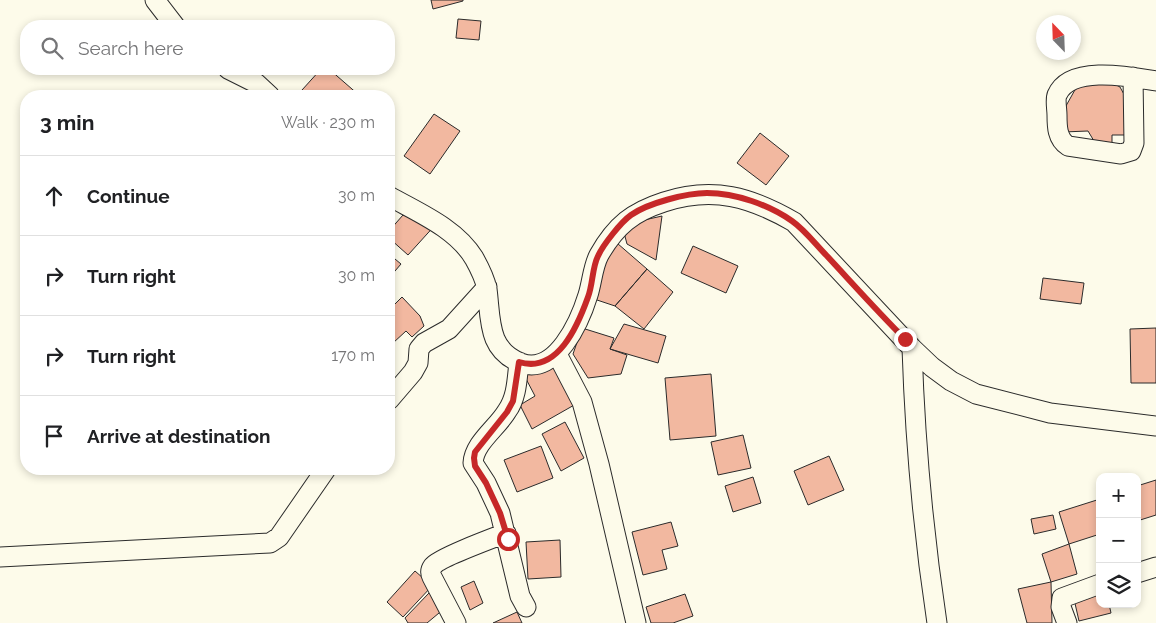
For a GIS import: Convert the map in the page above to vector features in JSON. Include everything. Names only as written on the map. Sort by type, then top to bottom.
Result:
[{"type":"street","points":[[155,0],[170,20]]},
{"type":"street","points":[[1133,77],[1134,147],[1131,151],[1121,154],[1068,146],[1063,143],[1058,132],[1057,114],[1057,96],[1063,88],[1092,75],[1112,74],[1133,77],[1156,81]]},
{"type":"street","points":[[239,75],[263,90]]},
{"type":"street","points":[[395,199],[437,223],[464,244],[473,257],[486,287],[494,341],[509,357],[528,365],[558,354],[574,330],[588,296],[598,257],[610,237],[630,215],[671,200],[707,193],[745,199],[769,208],[794,222],[932,367],[976,394],[1050,413],[1156,426]]},
{"type":"street","points":[[395,393],[413,372],[420,349],[424,343],[449,329],[486,287]]},
{"type":"street","points":[[912,348],[914,430],[926,548],[937,623]]},
{"type":"street","points":[[558,354],[582,402],[600,464],[636,623]]},
{"type":"street","points":[[519,362],[513,401],[507,412],[475,452],[474,458],[477,470],[490,491],[506,533],[517,583],[526,607]]},
{"type":"street","points":[[0,557],[270,543],[280,536],[322,475]]},
{"type":"street","points":[[456,623],[432,577],[430,572],[432,567],[442,560],[506,533]]},
{"type":"street","points":[[1141,572],[1156,567]]},
{"type":"street","points":[[1067,623],[1061,607],[1062,598],[1096,585]]},
{"type":"building","points":[[431,0],[463,0],[463,1],[433,9]]},
{"type":"building","points":[[458,19],[481,21],[479,40],[456,38]]},
{"type":"building","points":[[316,75],[336,75],[353,90],[302,90]]},
{"type":"building","points":[[1101,77],[1120,87],[1126,98],[1126,135],[1112,135],[1112,146],[1097,146],[1088,131],[1063,132],[1062,113],[1076,88]]},
{"type":"building","points":[[434,114],[460,131],[430,174],[404,156]]},
{"type":"building","points":[[760,133],[789,156],[766,185],[737,163]]},
{"type":"building","points":[[403,215],[437,223],[408,255],[395,243],[395,224]]},
{"type":"building","points":[[662,216],[656,260],[627,244],[622,225]]},
{"type":"building","points":[[610,237],[647,269],[615,306],[588,297]]},
{"type":"building","points":[[693,246],[738,266],[726,293],[681,273]]},
{"type":"building","points":[[395,259],[401,264],[395,271]]},
{"type":"building","points":[[647,269],[673,292],[644,329],[615,306]]},
{"type":"building","points":[[1043,278],[1084,283],[1081,304],[1040,299]]},
{"type":"building","points":[[402,297],[420,316],[424,326],[412,337],[406,331],[395,341],[395,304]]},
{"type":"building","points":[[624,324],[666,336],[658,363],[610,349]]},
{"type":"building","points":[[582,328],[614,338],[610,349],[627,355],[621,374],[588,378],[573,354]]},
{"type":"building","points":[[1156,328],[1156,383],[1131,383],[1130,329]]},
{"type":"building","points":[[553,363],[576,404],[532,429],[520,405],[535,396],[524,375]]},
{"type":"building","points":[[711,374],[716,436],[670,440],[665,378]]},
{"type":"building","points":[[565,422],[584,458],[561,471],[542,434]]},
{"type":"building","points":[[743,435],[751,468],[718,475],[711,442]]},
{"type":"building","points":[[541,446],[553,478],[517,492],[504,460]]},
{"type":"building","points":[[829,456],[844,490],[808,505],[794,471]]},
{"type":"building","points":[[753,477],[761,503],[733,512],[725,486]]},
{"type":"building","points":[[1156,480],[1156,515],[1141,520],[1141,518],[1141,485]]},
{"type":"building","points":[[1096,500],[1096,535],[1069,544],[1059,512]]},
{"type":"building","points":[[1053,515],[1056,529],[1034,534],[1031,519]]},
{"type":"building","points":[[671,522],[678,546],[662,550],[667,569],[643,575],[632,532]]},
{"type":"building","points":[[560,540],[561,577],[528,579],[526,542]]},
{"type":"building","points":[[1069,544],[1077,574],[1051,582],[1042,554]]},
{"type":"building","points":[[415,571],[432,586],[403,617],[387,602]]},
{"type":"building","points":[[474,581],[483,603],[470,610],[461,587]]},
{"type":"building","points":[[1051,582],[1052,623],[1027,623],[1018,589]]},
{"type":"building","points":[[429,593],[445,608],[427,623],[408,623],[405,618]]},
{"type":"building","points":[[1096,593],[1096,608],[1110,608],[1111,613],[1079,621],[1074,599]]},
{"type":"building","points":[[685,594],[693,616],[673,623],[651,623],[646,607]]},
{"type":"building","points":[[517,612],[522,623],[493,623]]},
{"type":"route","points":[[508,539],[500,513],[490,491],[473,463],[475,452],[507,412],[513,401],[517,385],[519,362],[528,365],[547,360],[558,354],[574,330],[588,296],[598,257],[610,237],[630,215],[647,207],[686,195],[707,193],[745,199],[769,208],[794,222],[905,339]]}]
